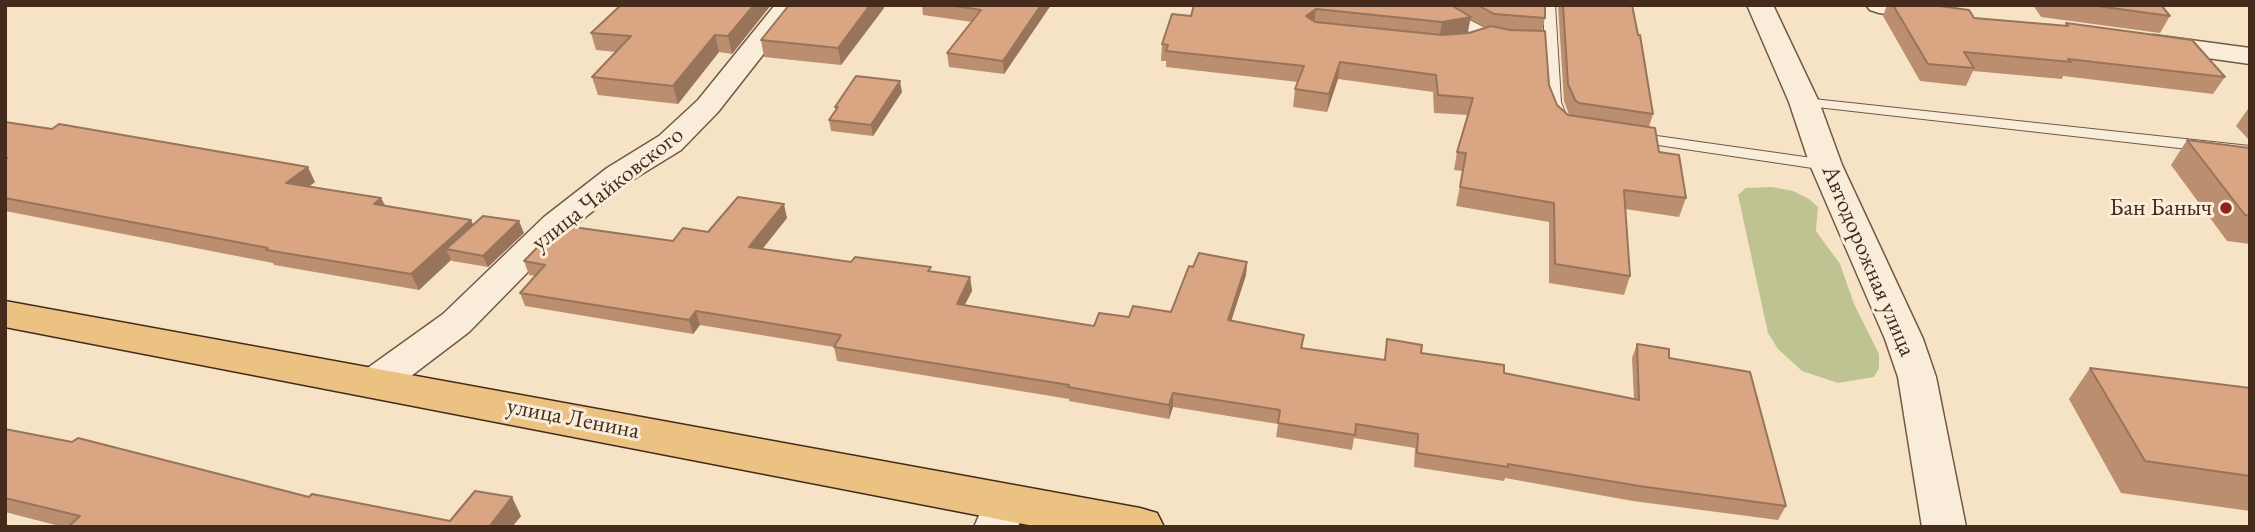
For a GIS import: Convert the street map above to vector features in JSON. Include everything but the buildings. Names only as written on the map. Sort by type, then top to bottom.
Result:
[{"type":"main road","name":"улица Ленина","points":[[5,314],[376,382],[1001,514],[1140,527]]},
{"type":"street","name":"улица Чайковского","points":[[376,382],[456,323],[555,224],[618,175],[670,143],[708,106],[789,5]]},
{"type":"street","name":"Автодорожная улица","points":[[1760,5],[1804,102],[1826,165],[1904,339],[1917,377],[1944,527]]},
{"type":"street","points":[[1879,5],[1961,17]]},
{"type":"street","points":[[2126,39],[2250,56]]},
{"type":"lane","points":[[1430,5],[1486,36],[1517,40]]},
{"type":"lane","points":[[1549,5],[1545,41],[1554,102],[1561,121],[1569,127]]},
{"type":"lane","points":[[1466,43],[1486,36]]},
{"type":"lane","points":[[1804,102],[2250,151]]},
{"type":"lane","points":[[1622,136],[1826,165]]},
{"type":"green space","points":[[1772,187],[1793,191],[1818,207],[1816,231],[1840,264],[1854,304],[1879,354],[1879,368],[1874,377],[1838,383],[1802,371],[1778,349],[1768,333],[1738,195],[1746,188]]},
{"type":"place","name":"Бан Баныч","points":[[2226,208]]}]
